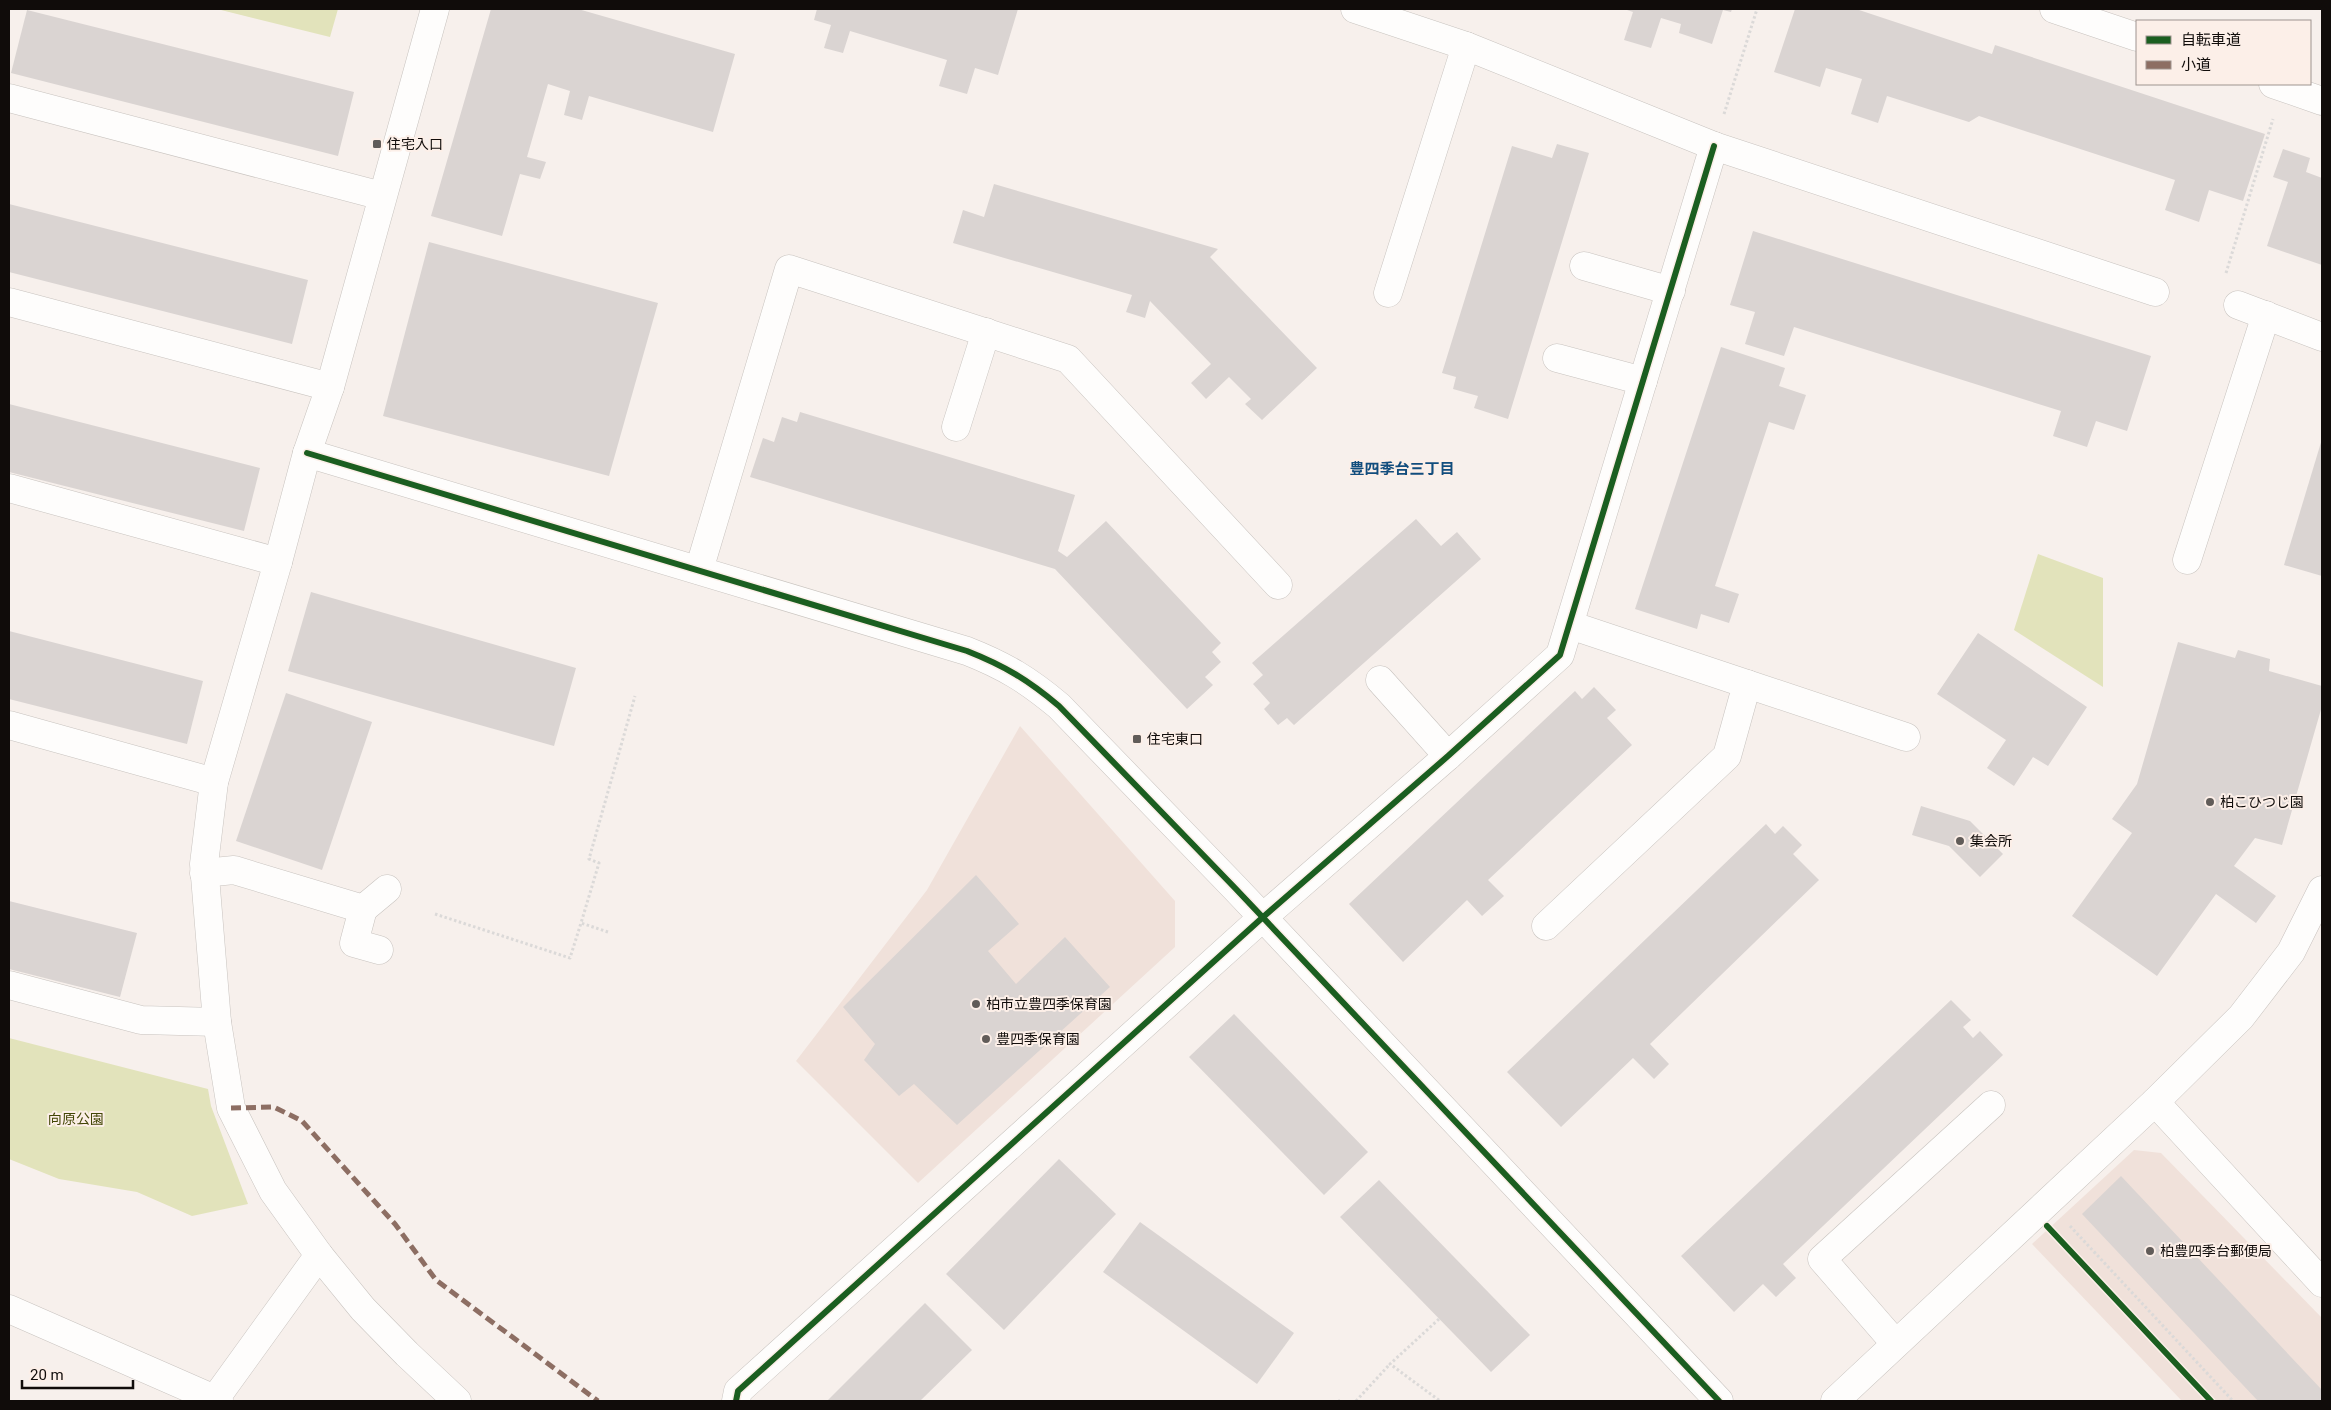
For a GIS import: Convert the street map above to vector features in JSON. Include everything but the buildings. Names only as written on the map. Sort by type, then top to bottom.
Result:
[{"type":"street","points":[[435,9],[330,387],[307,452],[278,562],[214,782],[204,873],[217,1022],[231,1108],[273,1191],[319,1255],[363,1309],[457,1401]]},
{"type":"street","points":[[1355,9],[1466,46],[1714,146],[2155,292]]},
{"type":"street","points":[[2054,9],[2136,37]]},
{"type":"street","points":[[1388,292],[1466,46]]},
{"type":"street","points":[[2276,85],[2322,101]]},
{"type":"street","points":[[9,98],[382,196]]},
{"type":"street","points":[[736,1401],[738,1391],[1262,918],[1448,756],[1560,655],[1714,146]]},
{"type":"street","points":[[1584,266],[1671,291]]},
{"type":"street","points":[[699,570],[789,269],[1068,359],[1278,585]]},
{"type":"street","points":[[9,302],[330,387]]},
{"type":"street","points":[[2238,306],[2322,337]]},
{"type":"street","points":[[2187,560],[2266,315]]},
{"type":"street","points":[[956,427],[986,332]]},
{"type":"street","points":[[1557,358],[1643,382]]},
{"type":"street","points":[[307,452],[967,651],[994,662],[1027,680],[1059,706],[1719,1401]]},
{"type":"street","points":[[9,488],[278,562]]},
{"type":"street","points":[[1570,625],[1906,737]]},
{"type":"street","points":[[1380,680],[1448,756]]},
{"type":"street","points":[[1546,926],[1728,756],[1747,684]]},
{"type":"street","points":[[9,725],[214,782]]},
{"type":"street","points":[[204,873],[234,870],[363,910]]},
{"type":"street","points":[[379,950],[354,943],[363,910],[387,889]]},
{"type":"street","points":[[1835,1401],[2155,1102],[2241,1017],[2291,952],[2322,890]]},
{"type":"street","points":[[9,985],[141,1020],[217,1022]]},
{"type":"street","points":[[2155,1102],[2322,1283]]},
{"type":"street","points":[[1896,1343],[1822,1260],[1990,1105]]},
{"type":"street","points":[[9,1309],[217,1400],[319,1255]]},
{"type":"path","points":[[1714,146],[1757,9]]},
{"type":"path","points":[[2226,274],[2274,113]]},
{"type":"path","points":[[436,914],[570,958],[599,863],[589,858],[635,696]]},
{"type":"path","points":[[581,923],[608,932]]},
{"type":"path","points":[[2066,1222],[2233,1401]]},
{"type":"path","points":[[1356,1401],[1390,1364],[1439,1319]]},
{"type":"path","points":[[1390,1364],[1440,1401]]},
{"type":"shaded area","name":"柏市立豊四季保育園","points":[[1020,726],[1175,901],[1175,947],[918,1183],[796,1061],[927,890]]},
{"type":"shaded area","points":[[2134,1150],[2161,1153],[2322,1318],[2322,1401],[2182,1401],[2032,1244]]},
{"type":"green space","points":[[217,9],[338,9],[330,37]]},
{"type":"green space","points":[[2038,554],[2103,578],[2103,687],[2014,630]]},
{"type":"green space","name":"向原公園","points":[[9,1038],[208,1089],[211,1106],[248,1204],[192,1216],[137,1192],[59,1179],[9,1159]]},
{"type":"marked path","points":[[231,1108],[274,1107],[302,1121],[395,1224],[436,1280],[598,1401]]},
{"type":"cycle path","points":[[736,1401],[738,1391],[1262,918],[1448,756],[1560,655],[1714,146]]},
{"type":"cycle path","points":[[307,453],[967,651],[1005,668],[1026,681],[1059,706],[1235,888],[1719,1401]]},
{"type":"cycle path","points":[[2047,1226],[2211,1401]]},
{"type":"place","name":"住宅入口","points":[[377,144]]},
{"type":"place","name":"住宅東口","points":[[1137,739]]},
{"type":"place","name":"柏こひつじ園","points":[[2210,802]]},
{"type":"place","name":"集会所","points":[[1960,841]]},
{"type":"place","name":"柏市立豊四季保育園","points":[[976,1004]]},
{"type":"place","name":"豊四季保育園","points":[[986,1039]]},
{"type":"place","name":"柏豊四季台郵便局","points":[[2150,1251]]},
{"type":"district","name":"豊四季台三丁目","points":[[1402,469]]}]
